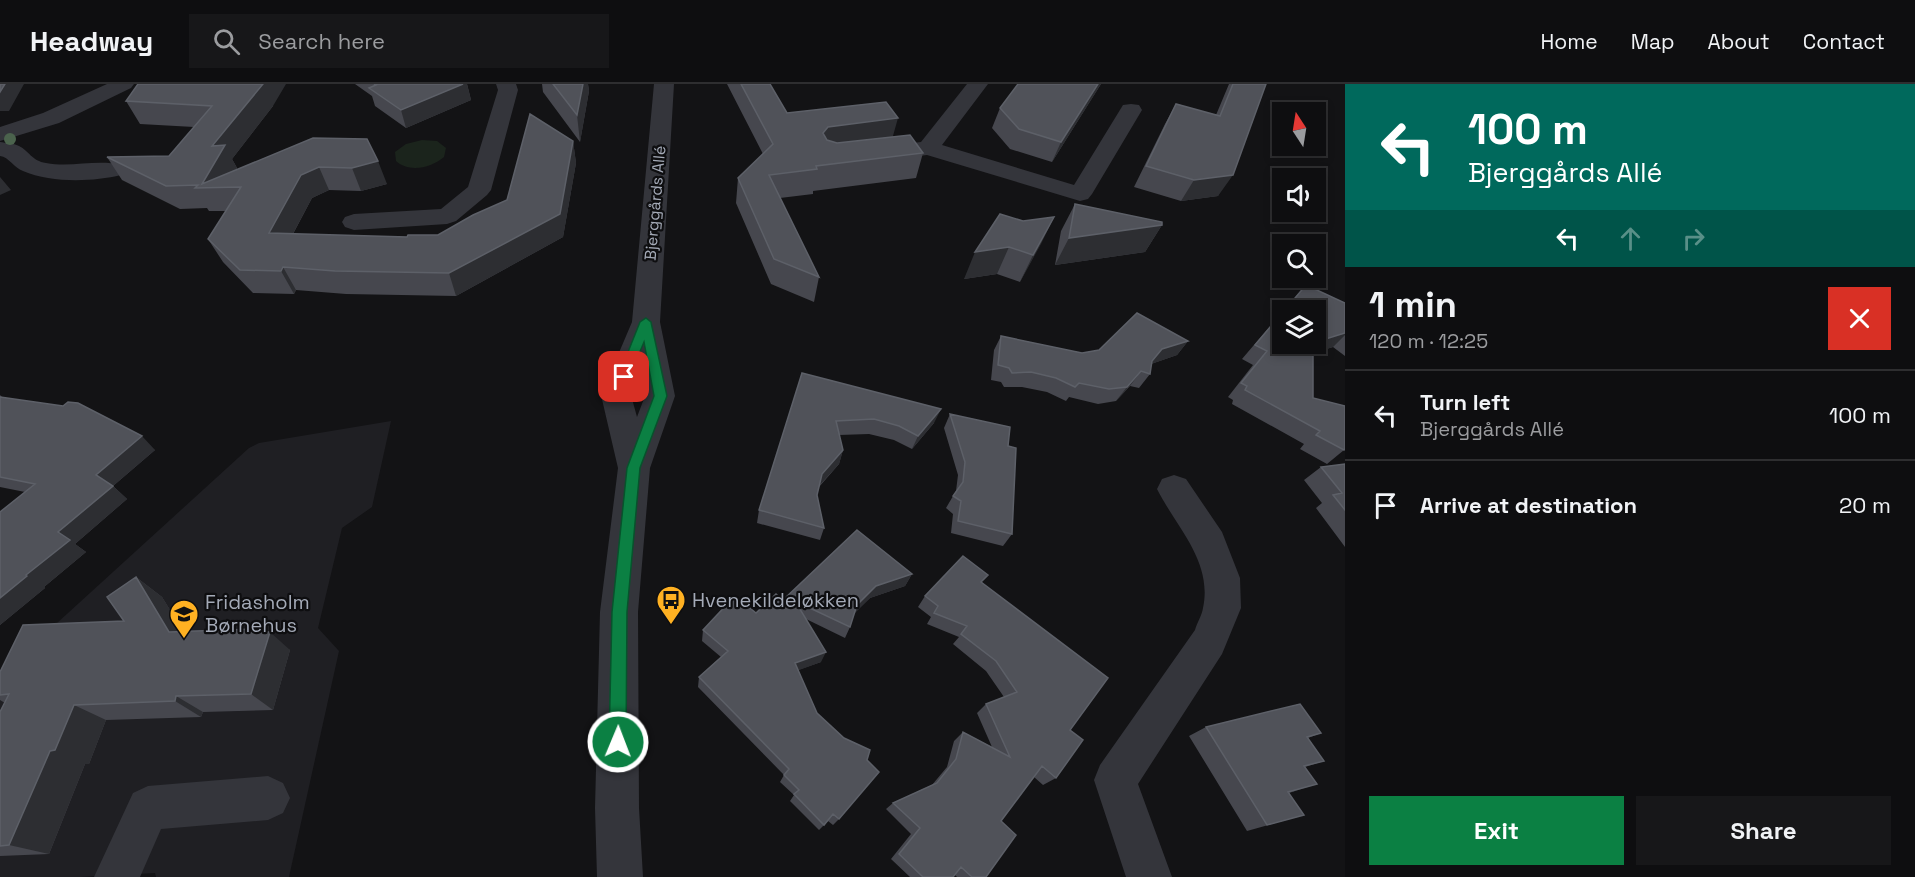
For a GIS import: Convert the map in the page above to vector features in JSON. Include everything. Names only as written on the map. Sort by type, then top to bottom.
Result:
[{"type":"street","points":[[113,170],[32,169],[18,161],[4,144],[51,118],[124,84]]},
{"type":"street","points":[[354,222],[447,216],[478,189],[508,90],[506,84]]},
{"type":"street","name":"Bjerggårds Allé","points":[[620,877],[617,808],[619,612],[634,468],[660,396],[646,322],[664,84]]},
{"type":"street","points":[[928,148],[978,84]]},
{"type":"street","points":[[853,156],[928,148],[1080,194],[1131,110]]},
{"type":"street","name":"Bjerggårds Allé","points":[[634,468],[616,395],[646,322]]},
{"type":"street","points":[[1149,877],[1115,780],[1209,641],[1222,608],[1222,578],[1210,543],[1174,489]]},
{"type":"street","points":[[117,877],[148,808],[268,798]]},
{"type":"shaded area","points":[[422,140],[437,141],[446,148],[444,157],[420,168],[407,167],[396,161],[395,152],[406,144]]},
{"type":"shaded area","name":"Fridasholm Børnehus","points":[[391,421],[372,507],[342,528],[318,628],[339,651],[289,877],[156,877],[155,873],[81,877],[0,877],[0,675],[249,448],[259,443]]},
{"type":"building","points":[[138,84],[263,84],[212,146],[225,145],[202,184],[313,138],[367,139],[378,161],[352,168],[319,167],[301,175],[269,233],[407,237],[408,235],[438,235],[473,215],[507,200],[530,114],[573,141],[560,214],[449,273],[335,271],[283,267],[281,271],[240,270],[208,239],[241,187],[166,186],[107,157],[169,156],[212,106],[126,101]]},
{"type":"building","points":[[374,84],[463,84],[401,110],[369,88],[376,85]]},
{"type":"building","points":[[553,84],[583,84],[577,115]]},
{"type":"building","points":[[741,84],[770,84],[787,113],[886,102],[898,118],[828,127],[823,133],[827,140],[837,143],[910,135],[923,153],[816,166],[817,169],[769,175],[819,277],[774,259],[738,178],[773,144]]},
{"type":"building","points":[[1018,84],[1098,84],[1061,142],[1019,129],[1000,108]]},
{"type":"building","points":[[1233,84],[1266,84],[1233,175],[1194,180],[1146,166],[1176,104],[1220,116]]},
{"type":"building","points":[[1075,204],[1162,222],[1162,225],[1069,238]]},
{"type":"building","points":[[1000,214],[1023,221],[1054,217],[1033,255],[1009,247],[975,252]]},
{"type":"building","points":[[1303,288],[1312,288],[1345,303],[1345,333],[1326,339],[1326,300],[1293,300]]},
{"type":"building","points":[[1137,313],[1188,341],[1162,349],[1152,361],[1150,374],[1141,371],[1127,387],[1109,389],[1079,383],[1075,387],[1056,378],[1031,372],[1012,373],[1009,368],[998,365],[1001,336],[1082,353],[1099,350]]},
{"type":"building","points":[[1272,325],[1272,354],[1313,354],[1313,398],[1345,406],[1344,450],[1316,435],[1320,431],[1245,390],[1247,386],[1241,383],[1267,351],[1255,345]]},
{"type":"building","points":[[802,373],[941,409],[918,436],[899,426],[874,419],[836,421],[843,450],[822,474],[817,495],[824,528],[759,510]]},
{"type":"building","points":[[0,397],[63,406],[68,402],[78,403],[142,436],[96,475],[113,486],[58,532],[70,540],[0,598],[0,512],[35,484],[0,477]]},
{"type":"building","points":[[950,414],[1010,427],[1008,446],[1016,448],[1012,534],[958,521],[961,501],[953,496],[963,482],[965,462]]},
{"type":"building","points":[[1345,464],[1345,510],[1333,495],[1342,493],[1321,467]]},
{"type":"building","points":[[857,530],[912,574],[876,586],[857,605],[850,627],[795,601],[826,652],[795,663],[817,713],[844,738],[870,750],[867,760],[879,772],[839,819],[833,814],[824,825],[794,794],[799,790],[784,775],[789,769],[699,677],[728,651],[703,630],[732,599],[742,606],[745,604],[756,613],[776,594],[783,600]]},
{"type":"building","points":[[963,556],[988,575],[981,582],[1108,678],[1070,730],[1083,740],[1056,778],[1042,766],[1001,821],[1016,835],[986,877],[972,877],[961,867],[953,877],[923,877],[899,854],[920,828],[893,803],[937,783],[956,759],[963,732],[1010,757],[986,704],[1017,692],[996,661],[961,634],[967,626],[934,613],[938,606],[925,596]]},
{"type":"building","points":[[136,577],[169,632],[252,629],[251,632],[270,632],[251,694],[176,696],[175,701],[74,705],[55,750],[50,751],[9,845],[0,846],[0,712],[9,694],[0,695],[0,672],[23,625],[124,621],[107,597]]},
{"type":"building","points":[[1300,704],[1321,733],[1307,737],[1324,761],[1304,766],[1317,784],[1288,792],[1304,815],[1267,825],[1206,727]]},
{"type":"place","name":"Hvenekildeløkken","points":[[671,626]]},
{"type":"place","name":"Fridasholm Børnehus","points":[[184,640]]},
{"type":"route","points":[[618,742],[619,612],[634,468],[660,396],[646,322],[624,377]]}]
